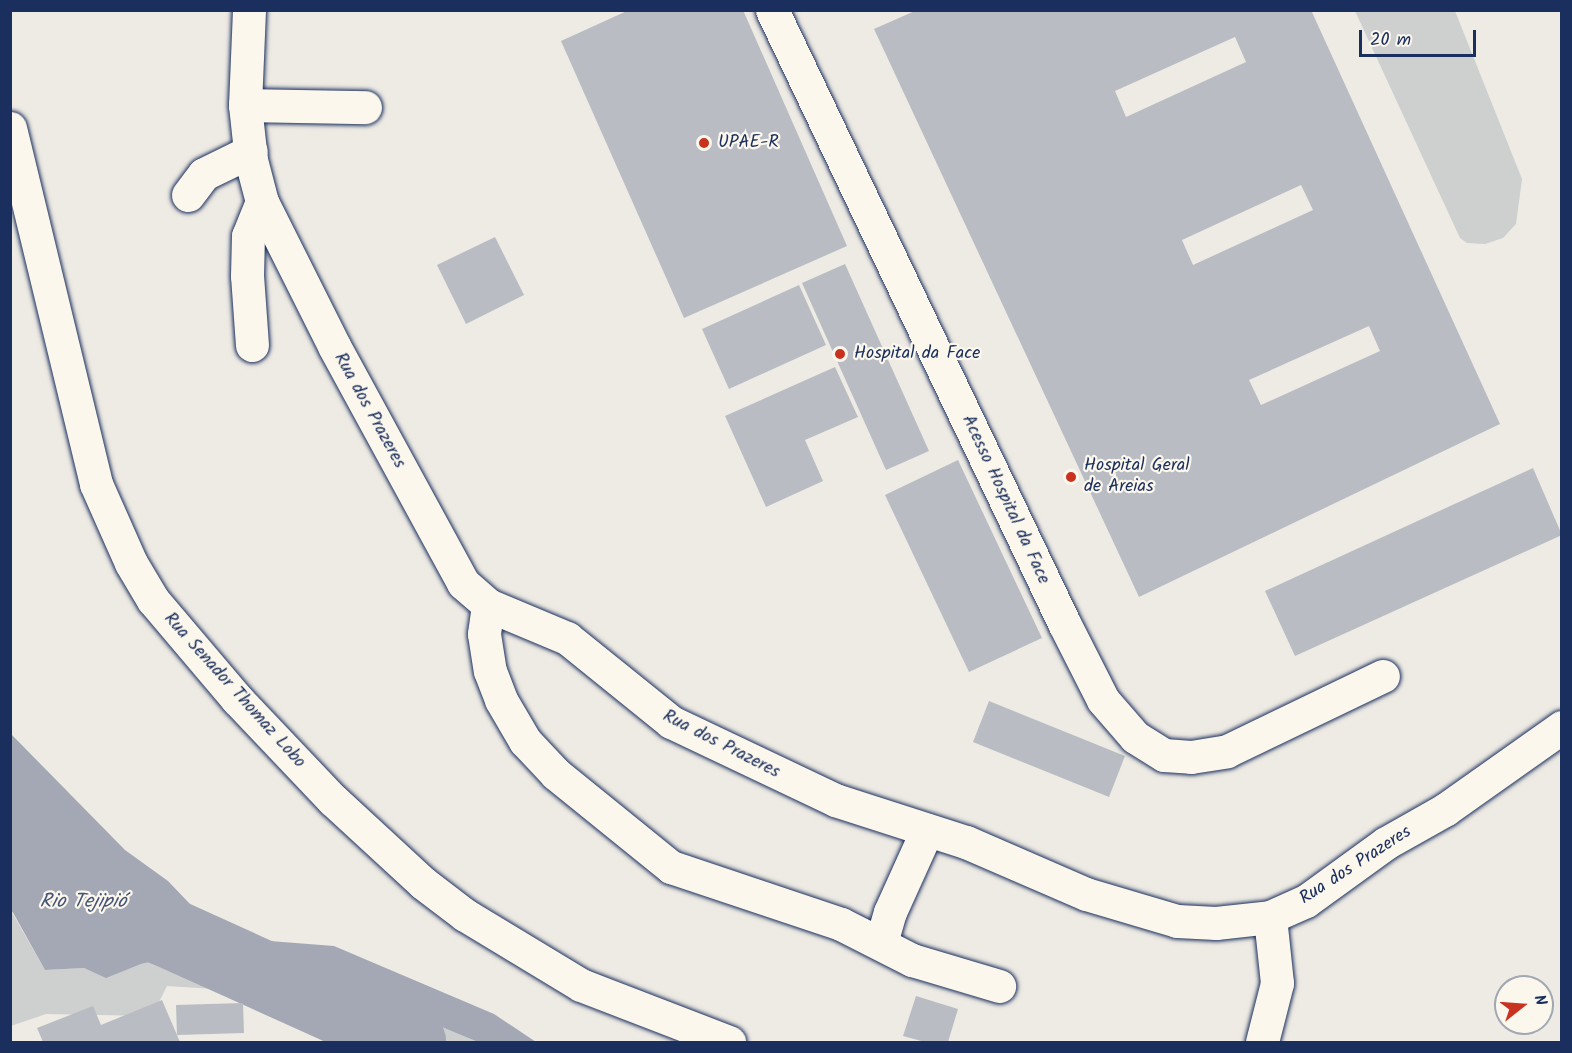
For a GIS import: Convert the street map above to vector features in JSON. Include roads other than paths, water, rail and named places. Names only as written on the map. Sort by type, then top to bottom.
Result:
[{"type":"street","name":"Rua dos Prazeres","points":[[249,10],[245,105],[251,151],[262,202],[334,346],[463,583],[488,605],[567,638],[671,722],[835,800],[966,842],[1086,894],[1138,912],[1177,921],[1216,923],[1269,917],[1306,901],[1344,876],[1386,843],[1446,809],[1562,727]]},
{"type":"street","name":"Acesso Hospital da Face","points":[[772,10],[1064,623],[1103,700],[1135,737],[1164,754],[1191,757],[1227,751],[1383,676]]},
{"type":"street","points":[[245,105],[365,107]]},
{"type":"street","name":"Rua Senador Thomaz Lobo","points":[[10,128],[96,484],[131,563],[153,600],[237,699],[333,800],[423,883],[465,915],[581,985],[729,1042]]},
{"type":"street","points":[[188,195],[204,174],[251,151]]},
{"type":"street","points":[[252,345],[247,276],[248,236],[262,202]]},
{"type":"street","points":[[488,605],[484,634],[490,671],[501,700],[525,741],[556,774],[671,867],[841,924],[920,963],[999,986]]},
{"type":"street","points":[[881,943],[890,912],[927,830]]},
{"type":"street","points":[[1262,1042],[1277,983],[1269,917]]},
{"type":"water","name":"Rio Tejipió","points":[[11,734],[125,850],[168,881],[210,925],[230,938],[334,946],[494,1014],[536,1042],[478,1042],[275,958],[179,955],[141,964],[106,978],[84,968],[45,970],[11,909]]},
{"type":"waterway","name":"Rio Tejipió","points":[[10,874],[167,932],[411,1042]]},
{"type":"place","name":"UPAE-R","points":[[704,143]]},
{"type":"place","name":"Hospital da Face","points":[[840,354]]},
{"type":"place","name":"Hospital Geral de Areias","points":[[1071,477]]}]
